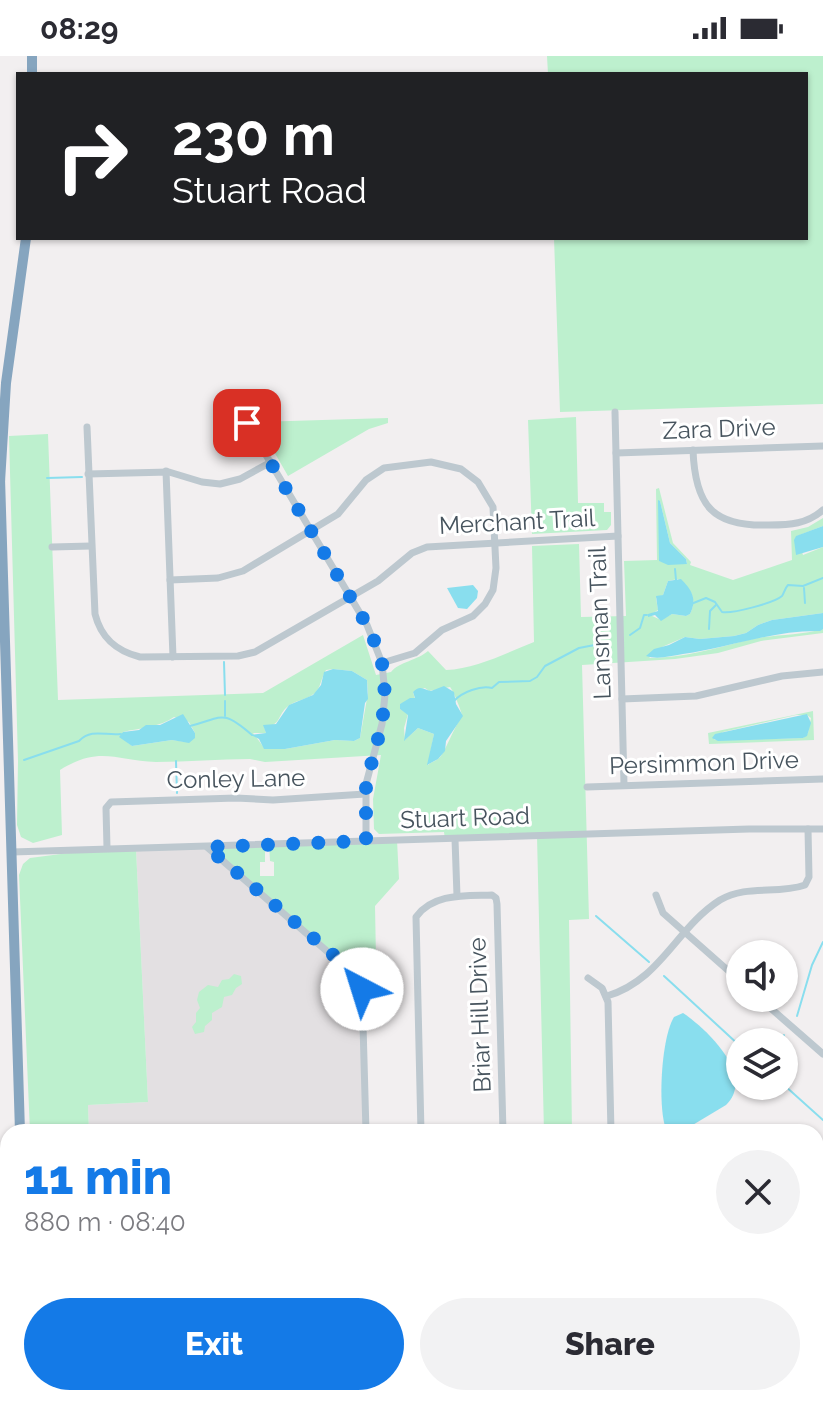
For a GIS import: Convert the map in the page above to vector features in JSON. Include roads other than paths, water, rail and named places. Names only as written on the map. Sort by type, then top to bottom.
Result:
[{"type":"highway","points":[[20,1124],[0,480],[6,383],[26,240]]},
{"type":"street","name":"Lansman Trail","points":[[615,412],[624,785]]},
{"type":"street","points":[[247,423],[371,632],[382,663],[385,709],[365,794],[366,841]]},
{"type":"street","points":[[52,547],[91,546],[87,427]]},
{"type":"street","name":"Zara Drive","points":[[616,453],[823,446]]},
{"type":"street","points":[[693,450],[694,475],[699,492],[710,509],[726,521],[745,526],[791,525],[809,520],[823,510]]},
{"type":"street","points":[[88,474],[166,471],[220,484],[240,479],[271,462]]},
{"type":"street","points":[[170,580],[229,576],[342,511],[366,480],[380,470],[398,465],[439,463],[465,471],[482,486],[493,507],[495,582],[489,598],[480,610],[465,621],[442,630],[415,653],[382,663]]},
{"type":"street","points":[[166,471],[173,657]]},
{"type":"street","name":"Merchant Trail","points":[[91,546],[96,621],[103,635],[115,647],[140,657],[238,656],[252,653],[350,597],[382,578],[412,553],[424,548],[618,536]]},
{"type":"street","points":[[622,699],[696,696],[782,676],[823,672]]},
{"type":"street","name":"Persimmon Drive","points":[[587,787],[823,779]]},
{"type":"street","name":"Conley Lane","points":[[107,848],[105,813],[108,804],[114,801],[273,800],[365,794]]},
{"type":"street","points":[[607,996],[637,984],[712,906],[734,893],[805,885],[809,877],[808,829]]},
{"type":"street","name":"Stuart Road","points":[[12,852],[823,829]]},
{"type":"street","points":[[421,1124],[415,920],[432,904],[457,896],[455,839]]},
{"type":"street","points":[[207,847],[359,979],[362,989],[366,1124]]},
{"type":"street","points":[[656,895],[663,913],[726,969]]},
{"type":"street","name":"Briar Hill Drive","points":[[457,896],[495,897],[503,1124]]},
{"type":"street","points":[[588,978],[607,996],[611,1124]]},
{"type":"street","points":[[775,1012],[823,1054]]},
{"type":"water","points":[[658,500],[670,543],[687,564],[668,565],[659,561]]},
{"type":"water","points":[[823,526],[823,547],[796,555],[796,536]]},
{"type":"water","points":[[681,579],[692,595],[690,614],[672,614],[661,621],[655,615],[648,617],[648,614],[658,611],[656,596],[663,595],[668,581]]},
{"type":"water","points":[[473,585],[478,591],[477,598],[467,609],[458,608],[447,588]]},
{"type":"water","points":[[823,613],[823,629],[820,631],[785,633],[664,657],[646,656],[654,649],[685,637],[734,636],[772,620]]},
{"type":"water","points":[[333,669],[352,671],[367,680],[368,699],[360,738],[264,749],[259,739],[251,735],[266,733],[263,725],[276,724],[289,705],[313,695],[321,685],[324,672]]},
{"type":"water","points":[[444,686],[454,692],[463,716],[446,741],[445,751],[427,765],[434,734],[418,728],[404,741],[408,715],[400,709],[400,704],[415,698],[413,692],[418,688],[431,691]]},
{"type":"water","points":[[183,714],[195,733],[195,738],[189,743],[172,740],[132,746],[119,737],[123,732],[139,730],[146,725],[160,725]]},
{"type":"water","points":[[807,714],[811,723],[807,736],[803,738],[718,741],[712,738],[715,734]]},
{"type":"water","points":[[683,1013],[704,1030],[726,1056],[726,1100],[729,1100],[694,1124],[664,1122],[661,1092],[663,1057],[674,1017]]},
{"type":"waterway","points":[[47,478],[82,477]]},
{"type":"waterway","points":[[675,569],[676,580]]},
{"type":"waterway","points":[[691,604],[706,598],[715,602],[722,612],[743,610],[778,599],[788,585],[803,586],[823,578]]},
{"type":"waterway","points":[[804,588],[805,603]]},
{"type":"waterway","points":[[709,629],[710,611],[716,605]]},
{"type":"waterway","points":[[630,635],[640,628],[644,615],[647,615]]},
{"type":"waterway","points":[[454,701],[467,692],[492,688],[499,682],[530,681],[545,666],[579,648],[610,642]]},
{"type":"waterway","points":[[224,662],[225,695]]},
{"type":"waterway","points":[[225,701],[225,716]]},
{"type":"waterway","points":[[190,726],[222,717],[234,721],[252,735]]},
{"type":"waterway","points":[[24,760],[89,735],[121,734]]},
{"type":"waterway","points":[[176,761],[177,793]]},
{"type":"waterway","points":[[596,916],[649,962]]},
{"type":"waterway","points":[[797,1016],[812,965],[823,942]]},
{"type":"waterway","points":[[664,976],[726,1033]]},
{"type":"waterway","points":[[798,1098],[823,1120]]}]
